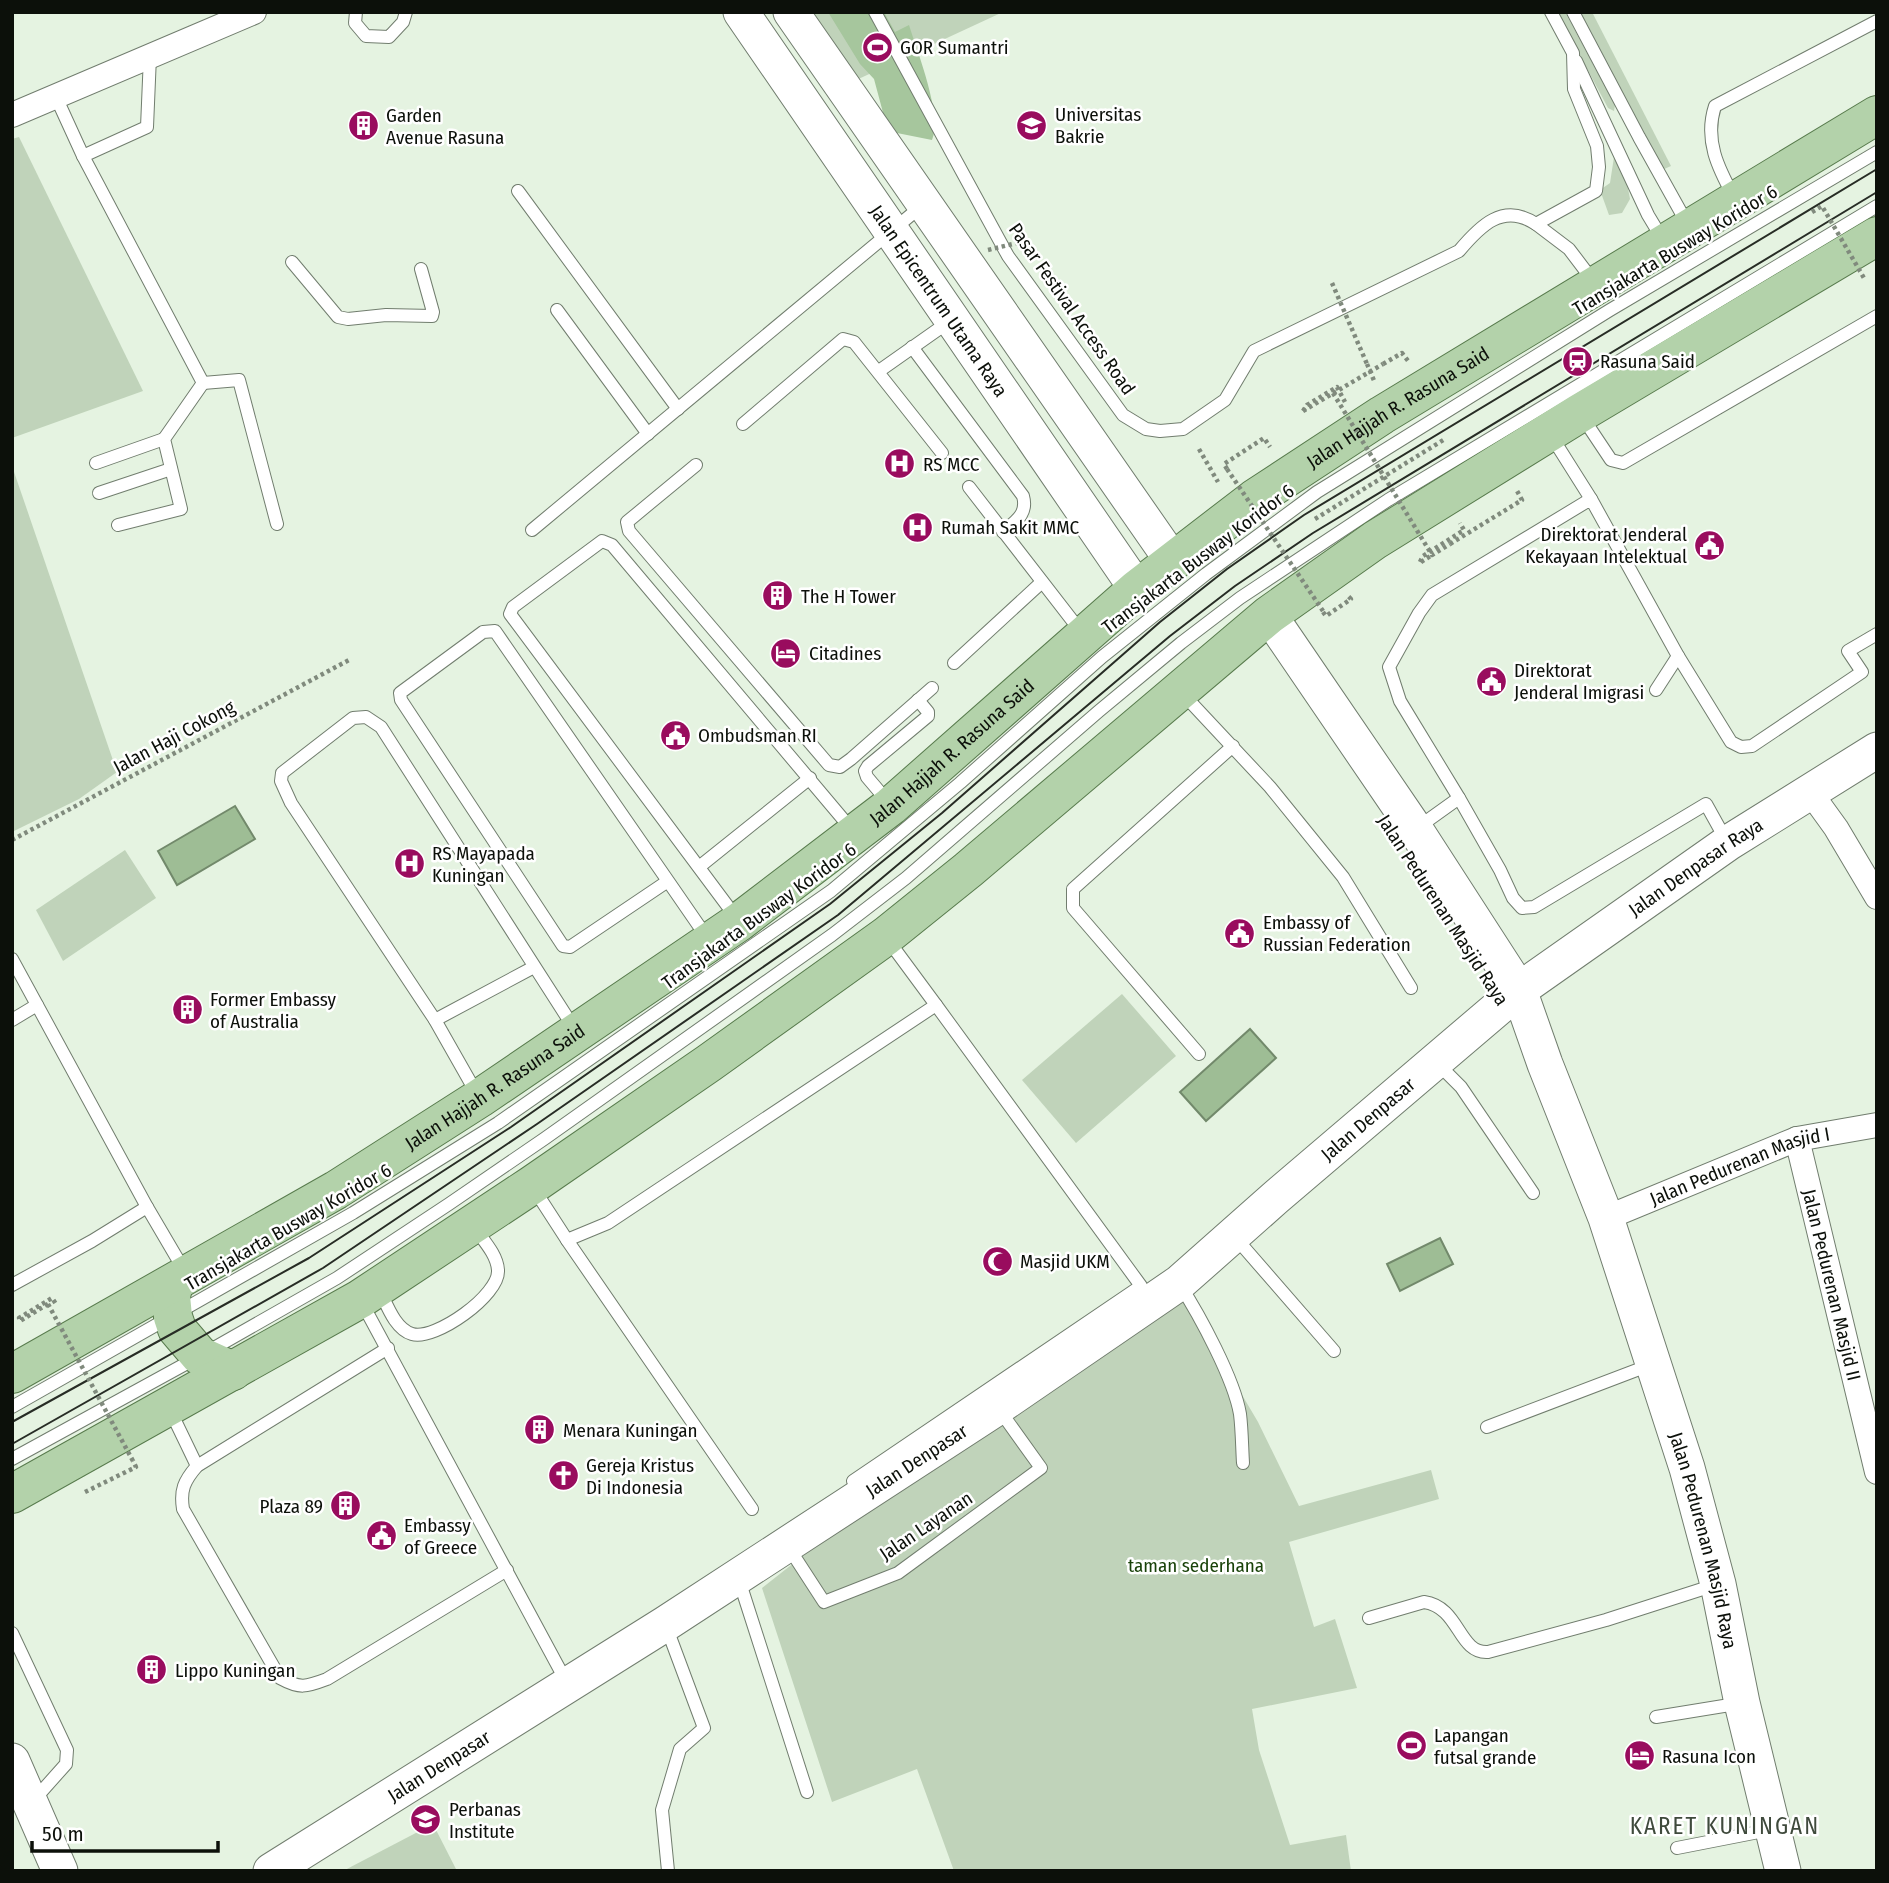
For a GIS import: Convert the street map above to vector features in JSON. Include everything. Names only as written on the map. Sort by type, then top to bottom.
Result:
[{"type":"main road","name":"Jalan Hajjah R. Rasuna Said","points":[[12,1374],[178,1292],[480,1098],[724,932],[856,834],[1137,589],[1289,474],[1877,115]]},
{"type":"main road","points":[[12,1494],[169,1407],[217,1364],[369,1293],[532,1185],[886,936],[968,870],[1226,649],[1375,540],[1564,423],[1877,236]]},
{"type":"main road","points":[[178,1292],[177,1329],[217,1364]]},
{"type":"street","points":[[12,116],[254,12]]},
{"type":"street","name":"Jalan Epicentrum Utama Raya","points":[[741,12],[1137,589]]},
{"type":"street","points":[[791,12],[1121,491],[1172,560]]},
{"type":"street","points":[[1084,514],[1121,491]]},
{"type":"street","name":"Jalan Pedurenan Masjid Raya","points":[[1269,615],[1512,997],[1545,1064],[1606,1218],[1687,1468],[1718,1584],[1742,1703],[1783,1871]]},
{"type":"street","name":"Jalan Pedurenan Masjid Raya","points":[[1226,649],[1256,649],[1275,656],[1407,835]]},
{"type":"street","name":"Jalan Denpasar Raya","points":[[1512,997],[1728,843],[1877,750]]},
{"type":"street","points":[[1810,792],[1836,828],[1877,897]]},
{"type":"street","name":"Jalan Denpasar","points":[[271,1871],[665,1624],[738,1576],[796,1532],[998,1407],[1179,1283],[1512,997]]},
{"type":"street","name":"Jalan Pedurenan Masjid I","points":[[1606,1218],[1634,1204],[1797,1139],[1877,1125]]},
{"type":"street","name":"Jalan Pedurenan Masjid II","points":[[1797,1139],[1872,1436],[1877,1472]]},
{"type":"street","points":[[12,1761],[60,1871]]},
{"type":"lane","points":[[356,12],[355,23],[366,36],[388,37],[404,22],[406,12]]},
{"type":"lane","name":"Pasar Festival Access Road","points":[[875,12],[1008,256],[1123,415],[1146,429],[1184,429],[1225,400],[1254,352],[1459,251],[1479,228],[1506,214],[1527,218],[1536,224],[1578,258],[1597,285]]},
{"type":"lane","points":[[1551,12],[1573,53],[1648,215],[1677,235]]},
{"type":"lane","points":[[1573,12],[1639,138],[1677,235]]},
{"type":"lane","points":[[1736,201],[1715,159],[1711,119],[1715,106],[1877,21]]},
{"type":"lane","points":[[1536,224],[1596,191],[1599,167],[1597,146],[1574,89],[1573,53]]},
{"type":"lane","points":[[83,156],[147,127],[150,56]]},
{"type":"lane","points":[[56,97],[83,156],[203,383]]},
{"type":"lane","name":"Transjakarta Busway Koridor 6","points":[[12,1407],[178,1292],[354,1213],[498,1123],[831,891],[960,783],[1102,657],[1206,574],[1317,492],[1610,310],[1877,152]]},
{"type":"lane","points":[[518,191],[678,409]]},
{"type":"lane","points":[[532,530],[924,204]]},
{"type":"lane","points":[[12,1458],[217,1364],[337,1278],[544,1139],[832,935],[906,878],[1098,711],[1181,643],[1251,591],[1388,500],[1877,206]]},
{"type":"lane","points":[[292,262],[338,317],[348,319],[386,315],[432,316],[421,269]]},
{"type":"lane","points":[[557,310],[649,434]]},
{"type":"lane","points":[[1564,423],[1611,460],[1623,463],[1877,316]]},
{"type":"lane","points":[[878,371],[951,320]]},
{"type":"lane","points":[[743,424],[843,339],[854,342],[942,453]]},
{"type":"lane","points":[[912,347],[1023,496],[1026,505],[1023,514],[1003,532]]},
{"type":"lane","points":[[203,383],[239,380],[277,524]]},
{"type":"lane","points":[[96,463],[164,439],[203,383]]},
{"type":"lane","points":[[1564,423],[1591,499],[1678,656],[1731,742],[1741,747],[1752,747],[1862,672],[1848,651],[1877,634]]},
{"type":"lane","points":[[118,525],[181,509],[164,439]]},
{"type":"lane","points":[[696,465],[627,522],[627,527],[688,603],[829,765],[840,767],[932,688]]},
{"type":"lane","points":[[99,493],[171,469]]},
{"type":"lane","points":[[969,487],[1084,636]]},
{"type":"lane","points":[[1591,499],[1433,595],[1419,613],[1389,667],[1399,701],[1459,798],[1513,898],[1522,908],[1534,907],[1706,804],[1728,843]]},
{"type":"lane","points":[[724,932],[699,867],[510,614],[513,607],[588,550],[602,541],[607,542],[856,834]]},
{"type":"lane","points":[[954,663],[1042,582]]},
{"type":"lane","points":[[668,881],[570,947],[563,946],[401,700],[400,693],[483,632],[495,631],[668,881],[724,932]]},
{"type":"lane","points":[[1656,690],[1678,656]]},
{"type":"lane","points":[[1179,691],[1270,787],[1343,877],[1411,988]]},
{"type":"lane","points":[[891,806],[865,771],[928,716],[928,712],[918,700]]},
{"type":"lane","points":[[480,1098],[435,1020],[291,803],[282,781],[282,773],[357,716],[366,717],[381,727],[576,1032]]},
{"type":"lane","points":[[1199,1054],[1073,908],[1073,889],[1233,746]]},
{"type":"lane","points":[[699,867],[810,778]]},
{"type":"lane","points":[[1407,835],[1459,798]]},
{"type":"lane","points":[[842,1488],[1141,1286],[886,936]]},
{"type":"lane","points":[[12,959],[147,1207],[178,1292]]},
{"type":"lane","points":[[435,1020],[534,967]]},
{"type":"lane","points":[[12,1020],[37,1005]]},
{"type":"lane","points":[[567,1240],[617,1217],[936,1005]]},
{"type":"lane","points":[[1436,1061],[1461,1087],[1533,1194]]},
{"type":"lane","points":[[532,1185],[752,1509]]},
{"type":"lane","points":[[12,1285],[147,1207]]},
{"type":"lane","points":[[369,1293],[399,1325],[414,1335],[427,1334],[454,1321],[477,1304],[496,1281],[498,1269],[490,1249],[472,1225]]},
{"type":"lane","points":[[1234,1236],[1334,1351]]},
{"type":"lane","points":[[1179,1283],[1193,1305],[1227,1376],[1240,1412],[1243,1463]]},
{"type":"lane","points":[[369,1293],[388,1349],[569,1686]]},
{"type":"lane","points":[[388,1349],[197,1466],[186,1478],[181,1493],[183,1510],[280,1678],[295,1686],[310,1686],[327,1679],[507,1570]]},
{"type":"lane","points":[[1487,1427],[1652,1364]]},
{"type":"lane","points":[[169,1407],[197,1466]]},
{"type":"lane","name":"Jalan Layanan","points":[[796,1532],[824,1602],[898,1573],[1041,1468],[998,1407]]},
{"type":"lane","points":[[738,1576],[807,1793]]},
{"type":"lane","points":[[1369,1618],[1430,1602],[1448,1612],[1465,1640],[1480,1652],[1606,1619],[1718,1584]]},
{"type":"lane","points":[[665,1624],[704,1728],[680,1749],[662,1810],[667,1871]]},
{"type":"lane","points":[[12,1633],[67,1750],[66,1764],[31,1803]]},
{"type":"lane","points":[[1656,1717],[1742,1703]]},
{"type":"lane","points":[[1677,1848],[1773,1829]]},
{"type":"path","points":[[1812,212],[1822,206],[1864,278]]},
{"type":"path","points":[[988,250],[1029,240]]},
{"type":"path","points":[[1332,283],[1375,383]]},
{"type":"path","points":[[1345,402],[1337,387],[1307,404],[1303,411],[1334,393],[1383,364],[1402,353],[1409,362]]},
{"type":"path","points":[[1334,393],[1432,555]]},
{"type":"path","points":[[1270,447],[1264,438],[1224,464],[1324,614],[1351,599]]},
{"type":"path","points":[[1199,449],[1219,482]]},
{"type":"path","points":[[1460,523],[1464,530],[1423,556],[1420,562],[1522,500],[1516,489]]},
{"type":"path","name":"Jalan Haji Cokong","points":[[12,839],[348,660]]},
{"type":"path","points":[[56,1304],[52,1298],[19,1318],[20,1321],[48,1304],[133,1461]]},
{"type":"green space","name":"GOR Sumantri","points":[[803,12],[1003,12],[852,82]]},
{"type":"green space","points":[[1557,12],[1565,12],[1615,105],[1614,111],[1608,108]]},
{"type":"green space","points":[[1579,12],[1592,12],[1671,166],[1662,170]]},
{"type":"green space","points":[[19,137],[143,391],[12,438],[12,139]]},
{"type":"green space","points":[[1614,157],[1627,183],[1630,199],[1622,213],[1609,215],[1600,190],[1610,183]]},
{"type":"green space","points":[[12,466],[117,772],[79,799],[12,832]]},
{"type":"green space","points":[[125,850],[156,898],[63,961],[36,910]]},
{"type":"green space","points":[[1122,994],[1176,1056],[1076,1143],[1022,1080]]},
{"type":"green space","name":"taman sederhana","points":[[1179,1288],[1258,1422],[1299,1506],[1431,1470],[1439,1499],[1289,1542],[1314,1627],[1335,1619],[1357,1688],[1252,1709],[1259,1750],[1290,1845],[1346,1835],[1351,1871],[954,1871],[917,1769],[832,1802],[762,1588],[847,1521]]},
{"type":"green space","points":[[433,1824],[457,1871],[343,1871]]},
{"type":"shaded area","points":[[828,12],[884,12],[895,32],[909,25],[932,100],[932,140],[897,133],[885,120],[874,79],[860,64]]},
{"type":"shaded area","points":[[235,806],[255,839],[177,885],[158,851]]},
{"type":"shaded area","points":[[1250,1029],[1276,1058],[1206,1121],[1180,1092]]},
{"type":"shaded area","points":[[1440,1238],[1453,1264],[1400,1291],[1387,1264]]},
{"type":"tram line","points":[[12,1422],[309,1258],[511,1127],[830,904],[942,813],[1160,622],[1227,569],[1304,515],[1877,169]]},
{"type":"tram line","points":[[12,1444],[323,1268],[537,1124],[838,915],[1170,636],[1235,586],[1313,533],[1877,192]]},
{"type":"place","name":"GOR Sumantri","points":[[877,47]]},
{"type":"place","name":"Universitas Bakrie","points":[[1032,125]]},
{"type":"place","name":"Garden Avenue Rasuna","points":[[363,126]]},
{"type":"place","name":"Rasuna Said","points":[[1577,361]]},
{"type":"place","name":"RS MCC","points":[[900,464]]},
{"type":"place","name":"Rumah Sakit MMC","points":[[918,527]]},
{"type":"place","name":"Direktorat Jenderal Kekayaan Intelektual","points":[[1710,545]]},
{"type":"place","name":"The H Tower","points":[[778,596]]},
{"type":"place","name":"Citadines","points":[[786,653]]},
{"type":"place","name":"Direktorat Jenderal Imigrasi","points":[[1491,681]]},
{"type":"place","name":"Ombudsman RI","points":[[675,735]]},
{"type":"place","name":"RS Mayapada Kuningan","points":[[409,864]]},
{"type":"place","name":"Embassy of Russian Federation","points":[[1240,933]]},
{"type":"place","name":"Former Embassy of Australia","points":[[187,1010]]},
{"type":"place","name":"Masjid UKM","points":[[997,1261]]},
{"type":"place","name":"Menara Kuningan","points":[[540,1430]]},
{"type":"place","name":"Gereja Kristus Di Indonesia","points":[[563,1476]]},
{"type":"place","name":"Plaza 89","points":[[346,1506]]},
{"type":"place","name":"Embassy of Greece","points":[[381,1536]]},
{"type":"place","name":"Lippo Kuningan","points":[[152,1670]]},
{"type":"place","name":"Lapangan futsal grande","points":[[1411,1746]]},
{"type":"place","name":"Rasuna Icon","points":[[1639,1756]]},
{"type":"place","name":"Perbanas Institute","points":[[426,1820]]},
{"type":"district","name":"KARET KUNINGAN","points":[[1725,1826]]}]
